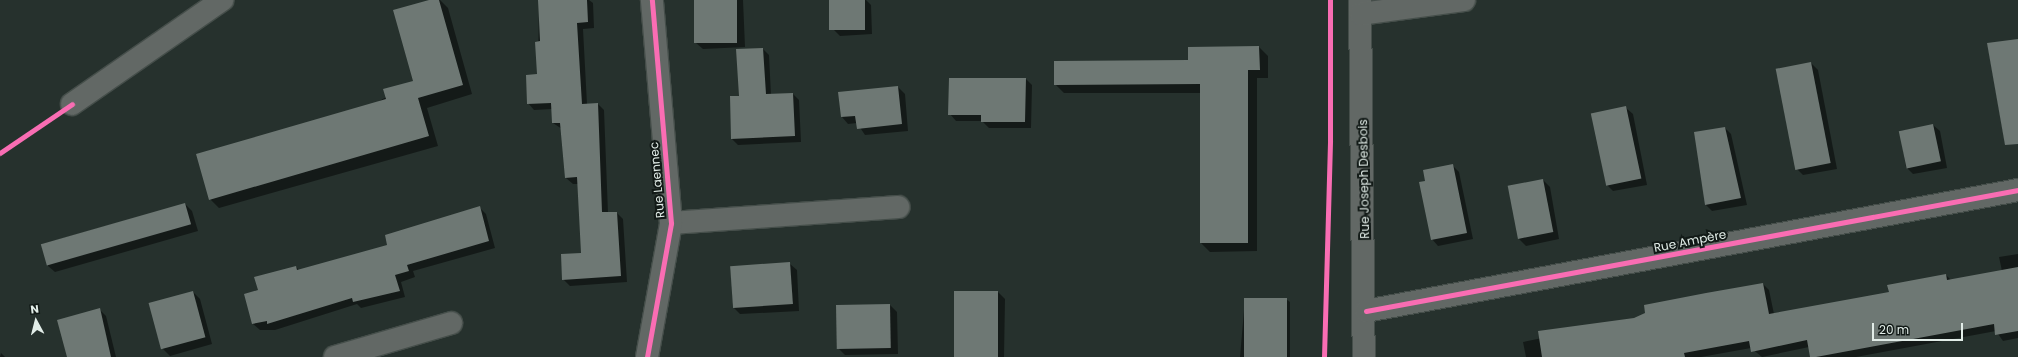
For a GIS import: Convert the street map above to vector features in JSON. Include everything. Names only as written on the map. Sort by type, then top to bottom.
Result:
[{"type":"street","points":[[72,104],[222,0]]},
{"type":"street","name":"Rue Laennec","points":[[648,357],[671,223],[652,0]]},
{"type":"street","points":[[1360,7],[1464,0]]},
{"type":"street","name":"Rue Joseph Desbois","points":[[1360,7],[1366,311],[1364,357]]},
{"type":"street","name":"Rue Ampère","points":[[1366,311],[2018,190]]},
{"type":"street","name":"Rue Laennec","points":[[671,223],[898,207]]},
{"type":"street","points":[[335,357],[451,324]]},
{"type":"building","points":[[429,0],[439,0],[463,85],[418,98],[429,136],[209,200],[196,154],[386,99],[383,89],[413,81],[393,10]]},
{"type":"building","points":[[538,0],[587,0],[588,22],[577,23],[582,104],[598,103],[602,212],[617,212],[621,276],[562,280],[561,254],[581,253],[577,177],[565,178],[560,123],[552,123],[551,103],[527,104],[526,75],[537,74],[535,42],[540,41]]},
{"type":"building","points":[[694,0],[737,0],[737,43],[694,43]]},
{"type":"building","points":[[829,0],[865,0],[865,30],[829,30]]},
{"type":"building","points":[[2018,39],[2018,144],[2005,145],[1987,43]]},
{"type":"building","points":[[1259,46],[1260,70],[1248,70],[1248,243],[1200,243],[1200,84],[1054,85],[1054,61],[1188,60],[1188,47]]},
{"type":"building","points":[[763,48],[766,94],[793,93],[795,136],[731,139],[730,96],[739,96],[736,49]]},
{"type":"building","points":[[1811,62],[1831,163],[1795,170],[1776,69]]},
{"type":"building","points":[[949,78],[1026,78],[1025,122],[981,122],[981,115],[948,115]]},
{"type":"building","points":[[898,86],[902,124],[857,129],[855,116],[841,117],[838,92]]},
{"type":"building","points":[[1626,106],[1641,178],[1606,186],[1591,113]]},
{"type":"building","points":[[1933,124],[1941,161],[1907,168],[1899,131]]},
{"type":"building","points":[[1725,127],[1741,198],[1705,205],[1694,132]]},
{"type":"building","points":[[1453,164],[1467,233],[1431,240],[1419,182],[1425,181],[1423,170]]},
{"type":"building","points":[[1543,179],[1553,232],[1518,239],[1508,186]]},
{"type":"building","points":[[185,203],[191,224],[47,265],[41,244]]},
{"type":"building","points":[[480,206],[489,241],[407,265],[409,271],[395,275],[400,291],[353,302],[352,298],[267,324],[267,321],[252,324],[244,294],[258,290],[254,277],[296,266],[297,270],[387,245],[385,235]]},
{"type":"building","points":[[790,262],[793,304],[733,308],[730,266]]},
{"type":"building","points":[[2018,267],[2018,331],[1995,335],[1994,324],[1816,357],[1810,357],[1807,340],[1751,352],[1749,341],[1684,353],[1685,357],[1542,357],[1538,331],[1634,318],[1645,313],[1644,305],[1706,293],[1763,283],[1769,314],[1889,292],[1887,285],[1946,274],[1947,280]]},
{"type":"building","points":[[193,291],[205,337],[161,349],[149,303]]},
{"type":"building","points":[[954,291],[998,291],[998,357],[954,357]]},
{"type":"building","points":[[1244,298],[1287,298],[1287,357],[1244,357]]},
{"type":"building","points":[[890,304],[891,348],[837,349],[836,305]]},
{"type":"building","points":[[100,308],[111,357],[67,357],[57,320]]},
{"type":"cycle path","points":[[647,357],[671,223],[652,0]]},
{"type":"cycle path","points":[[1324,357],[1330,140],[1330,0]]},
{"type":"cycle path","points":[[0,153],[72,104]]},
{"type":"cycle path","points":[[1366,311],[2018,190]]}]
